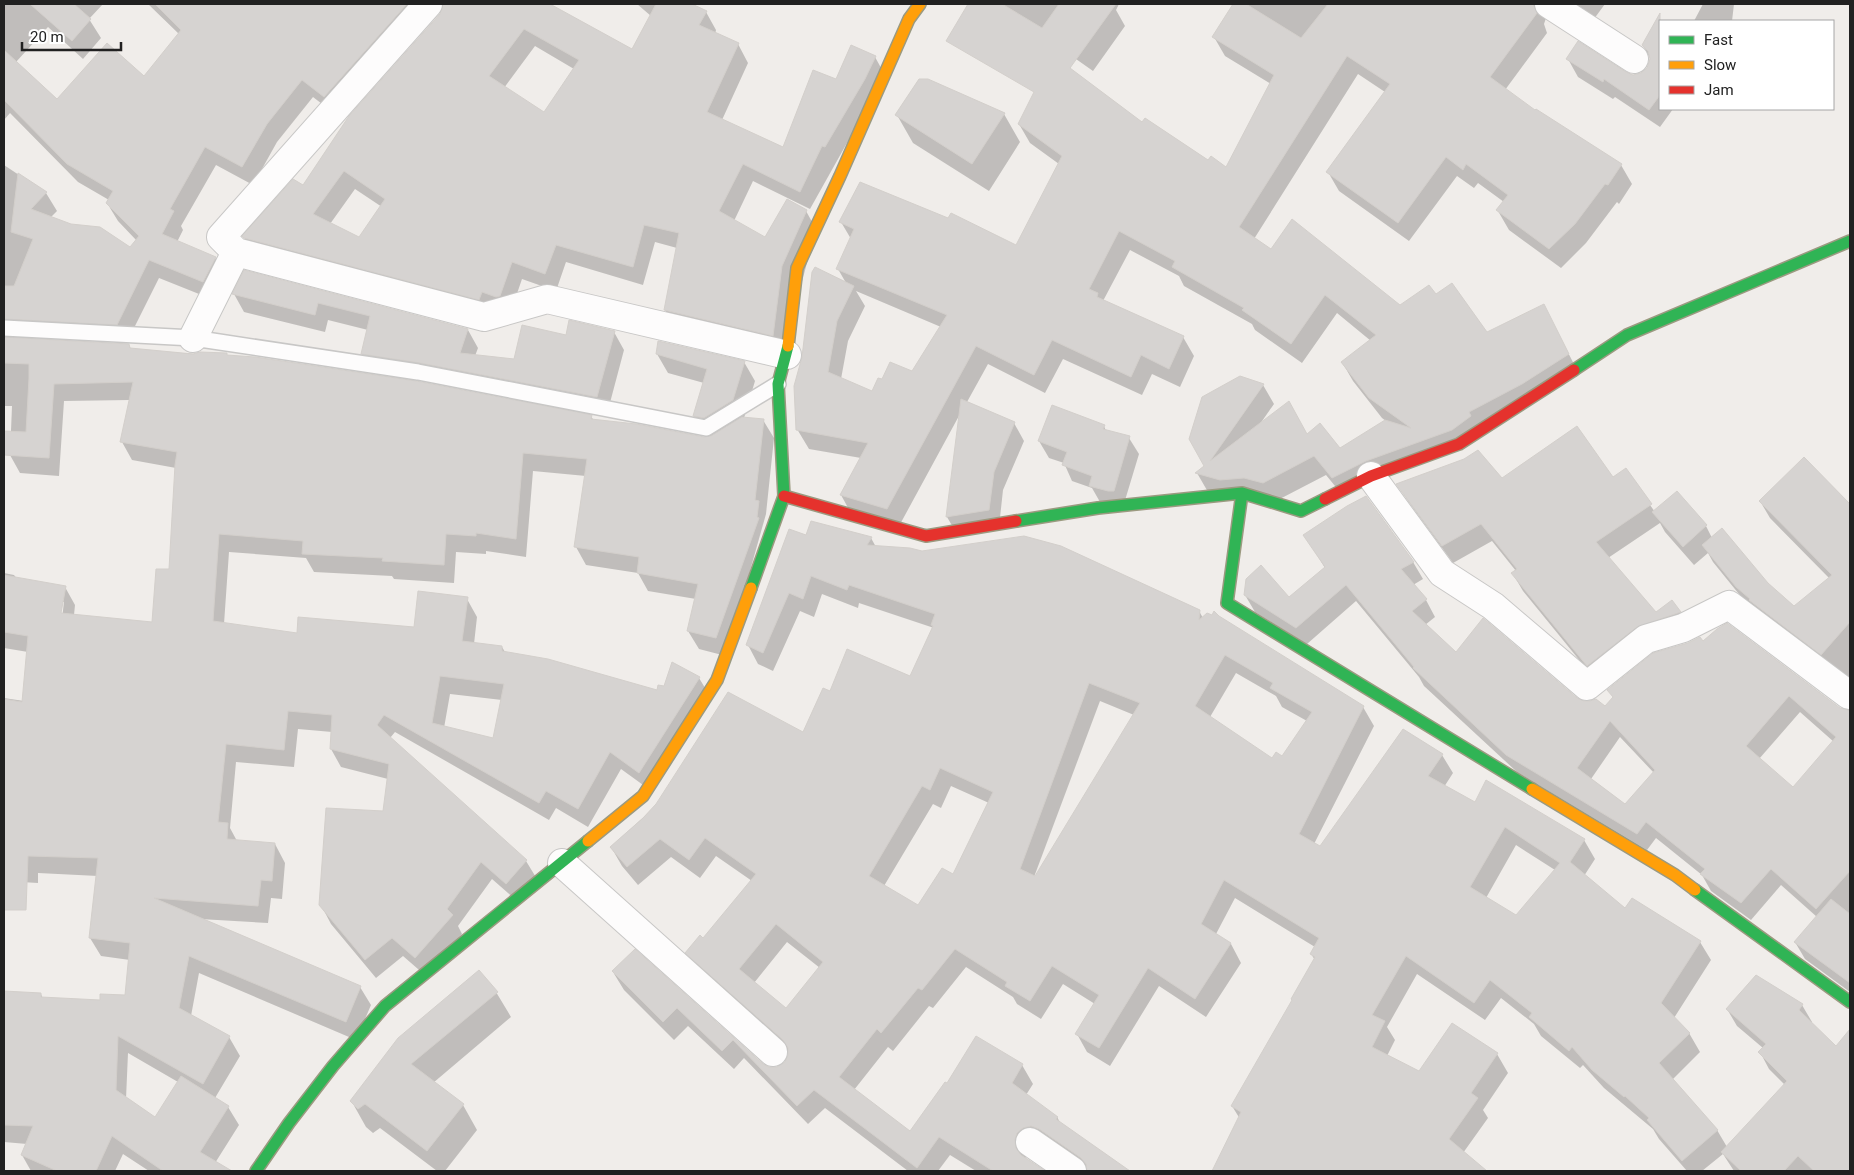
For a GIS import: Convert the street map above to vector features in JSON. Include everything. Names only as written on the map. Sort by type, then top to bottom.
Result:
[{"type":"street","points":[[428,4],[221,237],[236,252],[484,317],[547,299],[787,355]]},
{"type":"street","points":[[256,1171],[289,1123],[333,1066],[385,1006],[643,796],[717,680],[784,496],[778,384],[787,355],[796,268],[840,176],[908,19],[920,4]]},
{"type":"street","points":[[1549,4],[1634,59]]},
{"type":"street","points":[[784,496],[926,536],[1098,508],[1242,493],[1301,511],[1371,476],[1459,444],[1627,336],[1850,241]]},
{"type":"street","points":[[193,338],[236,252]]},
{"type":"street","points":[[1371,476],[1442,574],[1493,606],[1587,686],[1646,639],[1683,628],[1729,605],[1849,695]]},
{"type":"street","points":[[1242,493],[1227,603],[1364,688],[1676,875],[1850,1002]]},
{"type":"street","points":[[562,863],[773,1052]]},
{"type":"street","points":[[1030,1142],[1072,1171]]},
{"type":"lane","points":[[4,328],[193,338],[418,372],[706,428],[778,384]]},
{"type":"building","points":[[30,4],[74,4],[91,19],[72,41]]},
{"type":"building","points":[[155,4],[407,4],[324,97],[302,80],[267,124],[242,167],[205,147],[170,209],[174,211],[162,234],[216,257],[203,282],[149,260],[117,325],[4,319],[4,286],[14,286],[33,239],[11,232],[18,173],[47,192],[31,209],[71,224],[100,227],[130,247],[139,236],[106,203],[113,191],[67,164],[4,100],[4,50],[57,99],[107,43],[144,76],[181,30]]},
{"type":"building","points":[[443,4],[550,4],[632,49],[656,4],[692,4],[707,11],[699,25],[739,43],[707,112],[783,147],[813,70],[836,79],[851,45],[876,56],[865,79],[825,147],[822,146],[800,192],[743,164],[719,211],[765,237],[787,199],[807,210],[782,266],[773,336],[664,310],[679,233],[644,225],[633,267],[556,245],[545,274],[512,262],[500,296],[496,297],[482,292],[479,300],[244,238],[242,236],[293,179],[303,185],[349,116],[440,14]],"holes":[[[524,29],[579,60],[544,112],[489,76]],[[344,171],[385,199],[359,237],[313,214]]]},
{"type":"building","points":[[968,4],[1002,4],[1042,28],[1059,4],[1116,4],[1070,68],[1142,122],[1145,118],[1208,160],[1211,156],[1226,167],[1274,75],[1212,37],[1233,4],[1246,4],[1301,38],[1328,4],[1533,4],[1537,13],[1490,77],[1535,110],[1622,164],[1608,185],[1605,184],[1575,224],[1549,249],[1496,210],[1508,195],[1466,164],[1463,170],[1446,157],[1398,223],[1326,172],[1390,84],[1347,56],[1239,227],[1271,249],[1292,219],[1400,305],[1429,285],[1436,294],[1452,283],[1487,332],[1544,304],[1569,354],[1522,384],[1469,412],[1471,416],[1452,430],[1366,461],[1332,478],[1314,456],[1263,483],[1244,478],[1220,480],[1195,473],[1204,466],[1189,439],[1202,397],[1240,376],[1264,384],[1210,461],[1289,401],[1307,434],[1320,423],[1340,448],[1385,420],[1411,428],[1369,398],[1341,362],[1376,335],[1325,295],[1291,344],[1242,310],[1244,308],[1172,267],[1175,261],[1119,231],[1089,289],[1098,293],[1097,297],[1184,336],[1169,369],[1141,355],[1131,377],[1052,340],[1034,375],[976,346],[887,509],[840,495],[868,443],[796,430],[794,386],[802,357],[812,272],[815,267],[854,286],[837,321],[828,372],[872,391],[878,378],[882,379],[890,362],[912,371],[947,315],[836,269],[854,229],[839,222],[860,182],[948,218],[951,213],[1016,245],[1062,156],[1018,124],[1034,92],[946,41]]},
{"type":"building","points":[[1660,13],[1659,96],[1649,110],[1604,79],[1603,82],[1566,59],[1578,41],[1633,75],[1641,73],[1647,68],[1650,59],[1648,51],[1642,45]]},
{"type":"building","points":[[919,79],[928,79],[1005,113],[972,164],[895,115]]},
{"type":"building","points":[[244,270],[468,329],[460,353],[514,359],[522,325],[566,335],[569,320],[615,331],[597,397],[420,363],[361,354],[370,316],[318,303],[315,315],[232,294]]},
{"type":"building","points":[[4,337],[129,344],[130,348],[193,354],[200,352],[227,353],[227,355],[255,357],[416,381],[592,415],[591,419],[636,424],[704,437],[711,436],[742,417],[764,419],[755,500],[759,501],[757,517],[759,518],[716,638],[687,631],[698,584],[637,573],[639,557],[574,547],[587,459],[523,453],[516,539],[476,533],[476,536],[446,534],[444,565],[382,561],[383,558],[302,554],[303,541],[219,534],[213,621],[297,633],[298,617],[414,627],[418,591],[468,597],[462,641],[502,646],[502,651],[548,659],[657,690],[658,685],[664,686],[672,662],[700,677],[639,773],[610,752],[578,809],[546,791],[539,803],[384,715],[377,725],[527,860],[506,884],[481,862],[447,909],[453,915],[415,958],[392,938],[365,960],[319,905],[326,808],[383,811],[389,764],[330,749],[332,715],[288,711],[284,750],[226,744],[218,822],[228,823],[227,839],[275,843],[272,881],[261,880],[258,906],[154,898],[361,986],[346,1022],[189,956],[179,1008],[230,1036],[203,1084],[118,1036],[116,1090],[155,1117],[181,1076],[229,1106],[200,1152],[232,1171],[163,1171],[112,1136],[96,1171],[57,1171],[21,1155],[33,1126],[4,1125],[4,991],[41,993],[41,997],[100,1000],[100,994],[125,995],[130,943],[89,938],[98,858],[28,856],[26,910],[4,910],[4,699],[22,702],[28,636],[4,632],[4,575],[66,586],[61,613],[152,622],[156,569],[169,569],[177,452],[120,442],[133,382],[54,384],[49,458],[4,455],[4,431],[26,432],[29,364],[4,363]],"holes":[[[440,676],[504,684],[493,738],[432,723]]]},
{"type":"building","points":[[658,341],[745,361],[733,400],[704,418],[693,416],[707,369],[656,354]]},
{"type":"building","points":[[961,399],[1015,422],[994,472],[989,510],[946,517]]},
{"type":"building","points":[[1052,405],[1105,425],[1103,429],[1130,436],[1114,491],[1089,486],[1092,476],[1062,465],[1067,452],[1038,441]]},
{"type":"building","points":[[1577,426],[1613,477],[1626,468],[1652,504],[1596,542],[1656,612],[1672,600],[1681,612],[1637,627],[1587,666],[1511,573],[1517,569],[1481,524],[1442,546],[1396,484],[1464,459],[1478,450],[1502,478]]},
{"type":"building","points":[[1804,457],[1850,504],[1850,622],[1821,655],[1749,600],[1702,545],[1722,528],[1768,583],[1794,606],[1832,575],[1759,501]]},
{"type":"building","points":[[1677,491],[1707,525],[1683,547],[1652,512]]},
{"type":"building","points":[[1366,496],[1414,562],[1401,569],[1427,599],[1412,611],[1456,652],[1483,618],[1577,698],[1584,701],[1596,699],[1605,706],[1613,697],[1607,690],[1653,653],[1688,643],[1700,637],[1703,641],[1727,623],[1840,708],[1848,710],[1850,712],[1850,871],[1816,909],[1771,869],[1741,903],[1700,874],[1705,869],[1646,822],[1637,834],[1506,755],[1413,668],[1346,585],[1296,628],[1244,595],[1246,579],[1261,565],[1289,597],[1325,567],[1303,535]],"holes":[[[1789,696],[1836,737],[1793,787],[1746,746]],[[1610,721],[1655,770],[1625,804],[1577,768]]]},
{"type":"building","points":[[811,521],[872,537],[867,545],[910,548],[922,551],[1024,536],[1061,546],[1200,610],[1199,620],[1207,613],[1212,615],[1214,611],[1219,616],[1364,706],[1299,834],[1320,846],[1403,729],[1443,754],[1428,776],[1475,802],[1486,780],[1585,839],[1570,862],[1625,908],[1632,898],[1701,941],[1661,1003],[1690,1033],[1659,1063],[1718,1130],[1682,1161],[1647,1120],[1649,1118],[1592,1070],[1572,1047],[1569,1051],[1529,1017],[1532,1013],[1490,980],[1474,1003],[1406,956],[1372,1015],[1385,1021],[1372,1047],[1419,1071],[1452,1023],[1498,1053],[1471,1093],[1478,1098],[1449,1139],[1487,1171],[1212,1171],[1241,1112],[1231,1106],[1315,957],[1310,954],[1319,938],[1224,880],[1201,924],[1231,943],[1195,999],[1148,968],[1099,1048],[1075,1034],[1099,995],[1052,966],[1030,1001],[1005,986],[1007,982],[955,949],[922,990],[918,988],[881,1033],[877,1029],[839,1077],[910,1131],[945,1082],[947,1083],[976,1036],[1023,1064],[1012,1083],[1058,1117],[1056,1119],[1130,1171],[1087,1171],[1086,1164],[1081,1158],[1039,1129],[1031,1126],[1023,1128],[1017,1133],[1015,1140],[1016,1148],[1021,1155],[1045,1171],[993,1171],[939,1137],[917,1168],[814,1090],[797,1106],[733,1040],[722,1051],[677,1008],[663,1022],[612,971],[635,949],[763,1064],[769,1067],[777,1067],[785,1062],[788,1048],[783,1040],[685,953],[700,935],[703,938],[756,874],[705,838],[689,860],[660,839],[627,867],[610,847],[656,804],[728,692],[803,732],[823,688],[830,691],[847,649],[910,676],[933,626],[931,625],[935,614],[849,585],[847,590],[811,576],[803,599],[789,593],[763,653],[746,645],[789,529],[806,535]],"holes":[[[1225,655],[1273,683],[1270,688],[1312,712],[1282,756],[1276,752],[1272,758],[1195,706]],[[1089,683],[1140,703],[1035,876],[1020,869]],[[940,768],[993,792],[953,874],[942,868],[918,905],[869,876],[922,786],[930,790]],[[1505,827],[1560,863],[1516,915],[1470,887]],[[776,924],[823,962],[786,1008],[739,969]]]},
{"type":"building","points":[[1831,899],[1850,914],[1850,983],[1794,942]]},
{"type":"building","points":[[479,970],[498,992],[411,1064],[464,1104],[427,1151],[365,1104],[358,1109],[350,1101],[398,1038]]},
{"type":"building","points":[[1756,975],[1803,1004],[1799,1010],[1836,1046],[1850,1029],[1850,1171],[1814,1171],[1798,1156],[1784,1171],[1741,1171],[1721,1152],[1787,1081],[1758,1052],[1766,1044],[1726,1009]]},
{"type":"traffic: fast","points":[[1574,370],[1627,335],[1850,241]]},
{"type":"traffic: fast","points":[[751,588],[784,496],[778,384],[788,346]]},
{"type":"traffic: fast","points":[[1242,493],[1227,603],[1532,789]]},
{"type":"traffic: fast","points":[[1016,521],[1098,508],[1242,493],[1301,511],[1325,499]]},
{"type":"traffic: fast","points":[[256,1171],[289,1123],[333,1066],[385,1006],[588,841]]},
{"type":"traffic: fast","points":[[1695,890],[1850,1002]]},
{"type":"traffic: slow","points":[[788,346],[797,268],[909,19],[920,4]]},
{"type":"traffic: slow","points":[[588,841],[643,796],[717,680],[751,588]]},
{"type":"traffic: slow","points":[[1532,789],[1675,875],[1695,890]]},
{"type":"traffic: jam","points":[[1325,499],[1371,476],[1459,444],[1574,370]]},
{"type":"traffic: jam","points":[[784,496],[926,536],[1016,521]]}]
